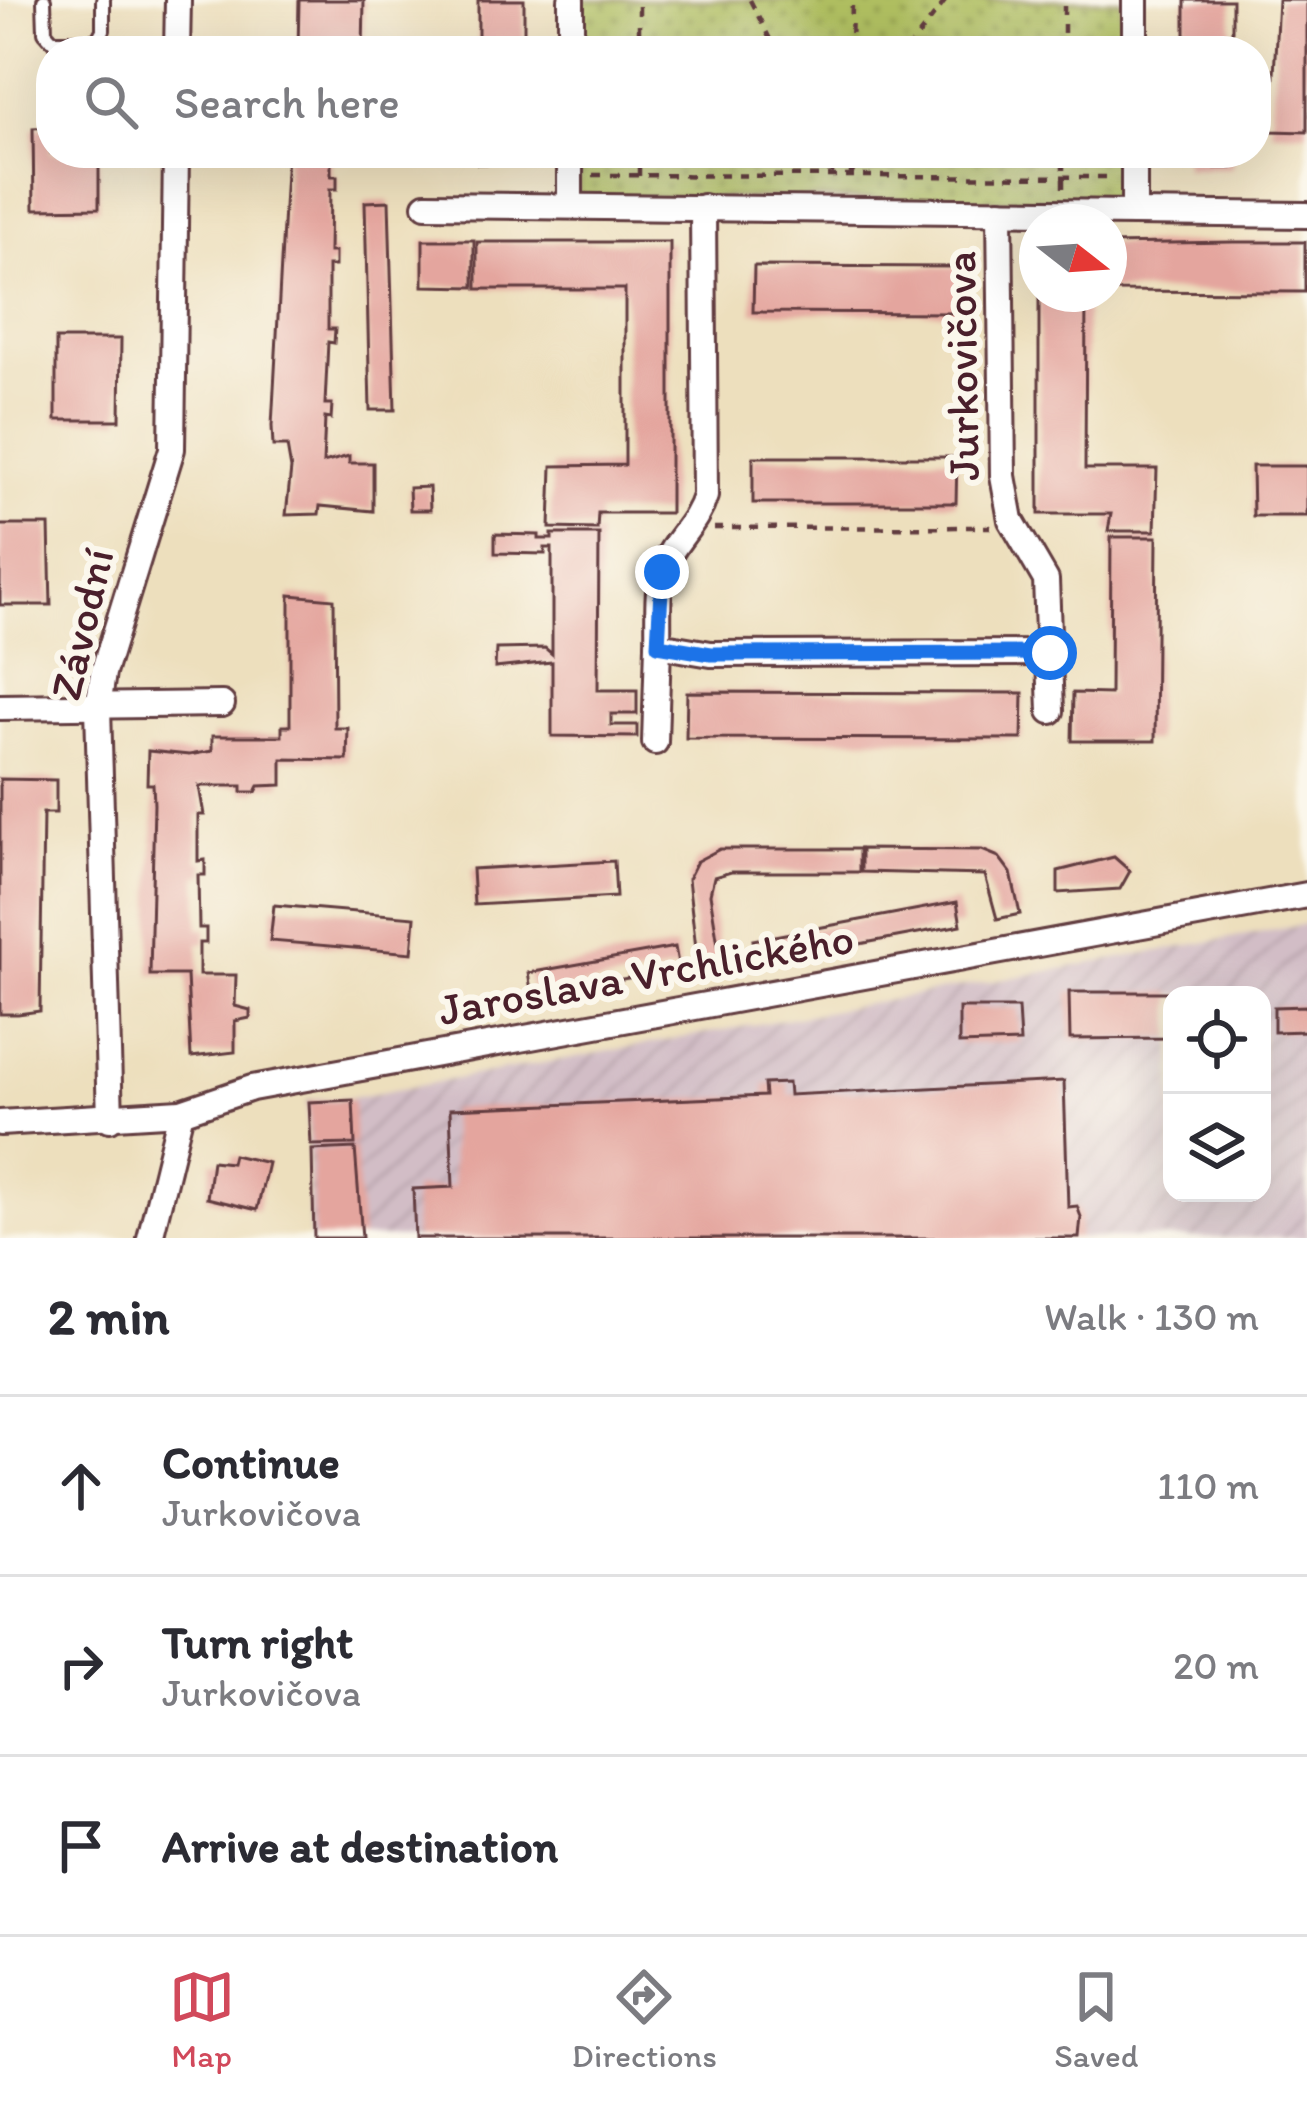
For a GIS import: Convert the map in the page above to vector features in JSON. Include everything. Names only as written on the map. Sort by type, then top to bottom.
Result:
[{"type":"street","points":[[177,36],[178,0]]},
{"type":"street","points":[[571,0],[571,36]]},
{"type":"street","points":[[1135,0],[1135,36]]},
{"type":"street","name":"Závodní","points":[[110,1119],[98,708],[103,673],[172,449],[176,168]]},
{"type":"street","points":[[570,168],[570,206]]},
{"type":"street","points":[[1134,168],[1134,213]]},
{"type":"street","points":[[426,206],[1019,211]]},
{"type":"street","points":[[655,742],[662,572],[692,528],[705,496],[704,208]]},
{"type":"street","name":"Jurkovičova","points":[[1000,211],[1004,476],[1015,527],[1046,580],[1051,711]]},
{"type":"street","points":[[1127,213],[1307,215]]},
{"type":"street","points":[[658,645],[711,654],[1050,653]]},
{"type":"street","points":[[0,707],[222,704]]},
{"type":"street","name":"Jaroslava Vrchlického","points":[[0,1123],[181,1112],[252,1088],[1307,895]]},
{"type":"street","points":[[150,1238],[181,1112]]},
{"type":"lane","points":[[44,0],[49,36]]},
{"type":"lane","points":[[100,36],[103,0]]},
{"type":"path","points":[[639,0],[639,36]]},
{"type":"path","points":[[750,0],[768,36]]},
{"type":"path","points":[[851,36],[852,0]]},
{"type":"path","points":[[918,36],[946,0]]},
{"type":"path","points":[[1064,0],[1064,36]]},
{"type":"path","points":[[595,168],[639,175],[1063,177],[1116,168]]},
{"type":"path","points":[[638,206],[639,168]]},
{"type":"path","points":[[826,168],[851,176]]},
{"type":"path","points":[[851,168],[852,209]]},
{"type":"path","points":[[851,176],[854,168]]},
{"type":"path","points":[[1063,168],[1063,204]]},
{"type":"path","points":[[692,528],[1015,527]]},
{"type":"shaded area","points":[[1307,924],[1307,1238],[309,1238],[307,1100],[351,1098]]},
{"type":"green space","points":[[579,0],[1122,0],[1122,36],[579,36]]},
{"type":"green space","points":[[578,168],[1122,168],[1122,202],[578,196]]},
{"type":"building","points":[[299,0],[364,0],[363,36],[298,36]]},
{"type":"building","points":[[478,0],[524,0],[524,36],[478,36]]},
{"type":"building","points":[[1185,0],[1232,0],[1232,36],[1185,36]]},
{"type":"building","points":[[1278,0],[1307,0],[1307,132],[1271,131]]},
{"type":"building","points":[[33,128],[36,168],[99,168],[99,208],[34,209]]},
{"type":"building","points":[[286,168],[331,168],[337,189],[330,189],[329,252],[335,252],[335,266],[328,266],[328,329],[335,329],[334,343],[328,342],[325,404],[332,404],[331,419],[325,418],[323,463],[349,456],[349,463],[373,463],[373,511],[320,506],[319,514],[286,515],[291,469],[287,446],[273,446]]},
{"type":"building","points":[[389,201],[395,410],[370,410],[365,202]]},
{"type":"building","points":[[423,240],[474,240],[474,287],[423,286]]},
{"type":"building","points":[[477,242],[670,242],[670,513],[598,513],[597,529],[550,528],[552,466],[625,465],[625,289],[477,289]]},
{"type":"building","points":[[1305,242],[1305,292],[1127,291],[1127,244]]},
{"type":"building","points":[[754,266],[958,267],[958,313],[753,312]]},
{"type":"building","points":[[1039,312],[1086,312],[1085,469],[1157,469],[1155,531],[1108,531],[1111,514],[1039,514]]},
{"type":"building","points":[[56,339],[121,339],[120,420],[56,420]]},
{"type":"building","points":[[753,457],[957,457],[956,503],[753,503]]},
{"type":"building","points":[[1252,466],[1307,466],[1307,516],[1253,516]]},
{"type":"building","points":[[429,487],[430,510],[410,510],[409,488]]},
{"type":"building","points":[[0,525],[49,525],[51,605],[0,605]]},
{"type":"building","points":[[495,534],[552,539],[552,534],[599,534],[598,690],[637,690],[637,714],[611,714],[611,725],[637,725],[637,737],[552,736],[552,662],[495,668],[496,649],[545,648],[552,654],[552,548],[545,548],[545,554],[495,553]]},
{"type":"building","points":[[1111,537],[1157,537],[1155,741],[1072,741],[1073,693],[1110,694]]},
{"type":"building","points":[[290,595],[334,599],[335,728],[348,728],[347,760],[282,759],[282,785],[259,786],[256,792],[242,792],[242,786],[199,786],[204,815],[198,815],[198,861],[205,860],[205,875],[198,875],[199,928],[206,928],[206,943],[199,943],[199,975],[236,975],[235,1006],[250,1010],[250,1018],[235,1021],[235,1052],[191,1057],[187,975],[150,975],[154,804],[153,784],[147,784],[148,751],[189,755],[212,751],[212,736],[282,736],[282,726],[290,726]]},
{"type":"building","points":[[687,692],[1023,693],[1022,739],[686,738]]},
{"type":"building","points":[[0,779],[56,780],[56,813],[43,813],[40,1011],[18,1014],[0,1014]]},
{"type":"building","points":[[720,849],[859,849],[859,872],[731,872],[714,877],[710,894],[722,970],[699,974],[688,879],[697,861]]},
{"type":"building","points":[[861,849],[982,850],[999,857],[1011,873],[1020,914],[997,919],[985,875],[861,872]]},
{"type":"building","points":[[1114,857],[1130,871],[1120,889],[1058,893],[1058,871]]},
{"type":"building","points":[[614,861],[616,897],[474,905],[472,869]]},
{"type":"building","points":[[957,902],[961,925],[758,963],[753,940]]},
{"type":"building","points":[[274,905],[415,917],[412,953],[270,941]]},
{"type":"building","points":[[675,947],[679,969],[532,995],[528,973]]},
{"type":"building","points":[[1069,992],[1163,992],[1163,1038],[1070,1039]]},
{"type":"building","points":[[1307,1006],[1307,1031],[1274,1032],[1274,1007]]},
{"type":"building","points":[[959,1008],[1018,1008],[1020,1042],[959,1044]]},
{"type":"building","points":[[1064,1081],[1068,1207],[1077,1206],[1081,1217],[1079,1238],[415,1238],[413,1189],[453,1187],[450,1109],[765,1096],[764,1084],[788,1083],[789,1095]]},
{"type":"building","points":[[353,1100],[355,1144],[311,1145],[309,1102]]},
{"type":"building","points":[[355,1148],[362,1238],[314,1238],[312,1150]]},
{"type":"building","points":[[233,1155],[268,1163],[257,1210],[207,1198],[212,1161],[231,1163]]},
{"type":"route","points":[[662,572],[658,645],[711,654],[1050,653]]}]
